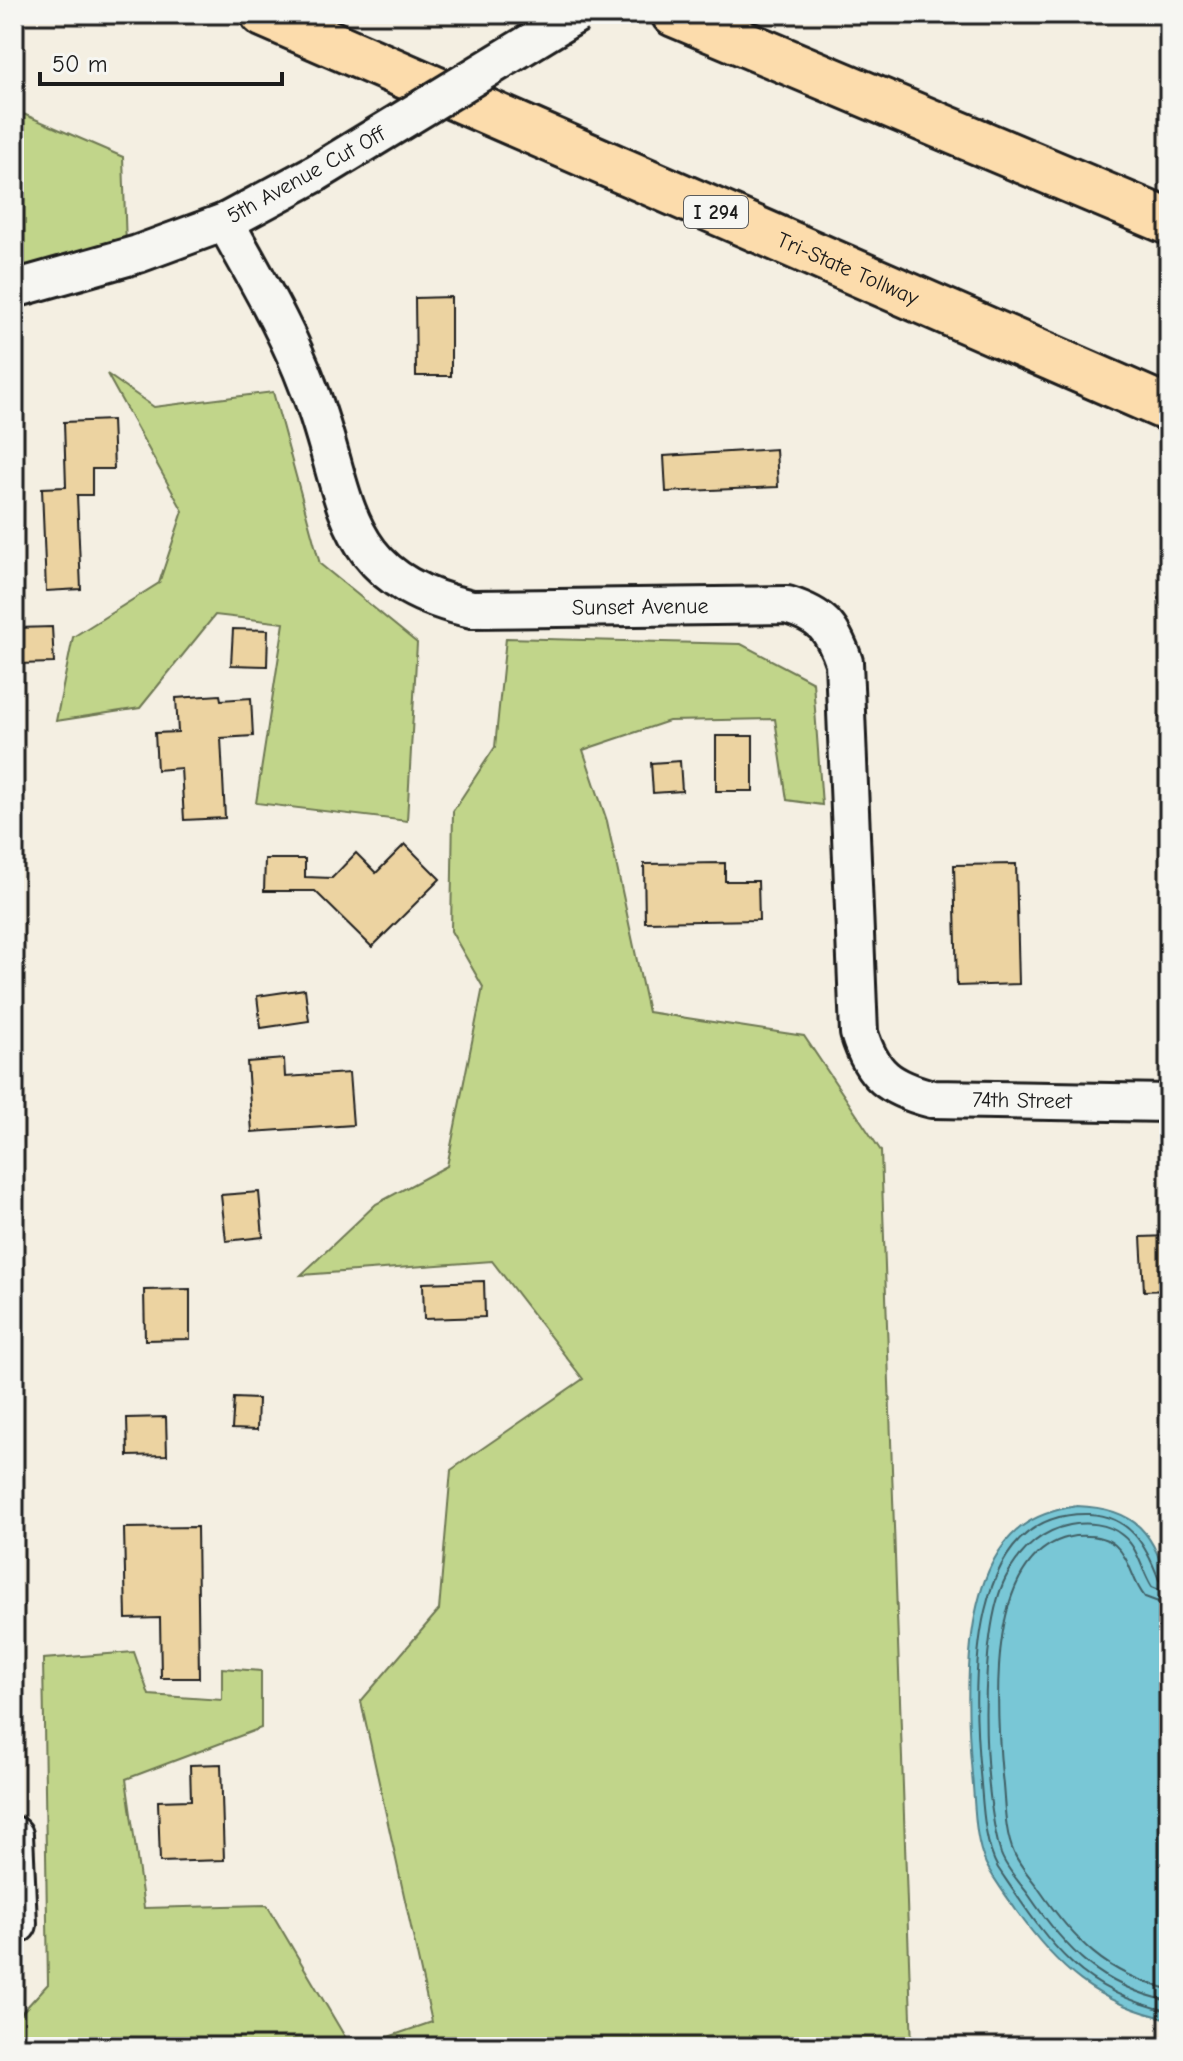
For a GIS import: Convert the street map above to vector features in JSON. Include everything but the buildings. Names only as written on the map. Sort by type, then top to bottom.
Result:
[{"type":"highway","name":"Tri-State Tollway","points":[[263,14],[1169,409]]},
{"type":"highway","points":[[674,14],[1169,222]]},
{"type":"highway","points":[[734,14],[822,75]]},
{"type":"street","name":"5th Avenue Cut Off","points":[[14,289],[138,254],[225,222],[316,173],[577,14]]},
{"type":"street","name":"Sunset Avenue","points":[[225,222],[307,382],[355,535],[376,563],[401,584],[433,601],[472,609],[787,605],[814,613],[831,631],[844,662],[859,1033],[866,1056],[881,1075]]},
{"type":"street","name":"74th Street","points":[[881,1075],[899,1090],[932,1099],[1169,1103]]},
{"type":"street","points":[[14,1835],[18,1924]]},
{"type":"green space","points":[[14,110],[123,157],[126,247],[14,269]]},
{"type":"green space","points":[[107,374],[154,407],[273,392],[320,564],[417,643],[407,821],[256,803],[284,623],[215,615],[140,708],[56,721],[73,637],[159,583],[183,511]]},
{"type":"green space","points":[[506,638],[741,644],[813,682],[822,805],[787,800],[775,719],[669,721],[583,750],[607,821],[648,1012],[804,1036],[881,1151],[912,2047],[359,2047],[432,2022],[361,1701],[439,1610],[451,1470],[583,1379],[492,1261],[301,1275],[376,1204],[447,1166],[483,987],[451,931],[453,811],[495,747]]},
{"type":"green space","points":[[134,1652],[149,1695],[222,1700],[222,1668],[261,1671],[261,1728],[126,1779],[144,1908],[267,1905],[351,2047],[14,2047],[14,2021],[48,1984],[43,1659]]},
{"type":"water","points":[[1077,1506],[1115,1512],[1140,1527],[1157,1553],[1169,1589],[1169,2019],[1120,2004],[1081,1981],[1063,1966],[1031,1931],[996,1882],[982,1854],[977,1832],[968,1714],[969,1679],[971,1643],[986,1576],[1001,1549],[1021,1527],[1048,1513]]}]
